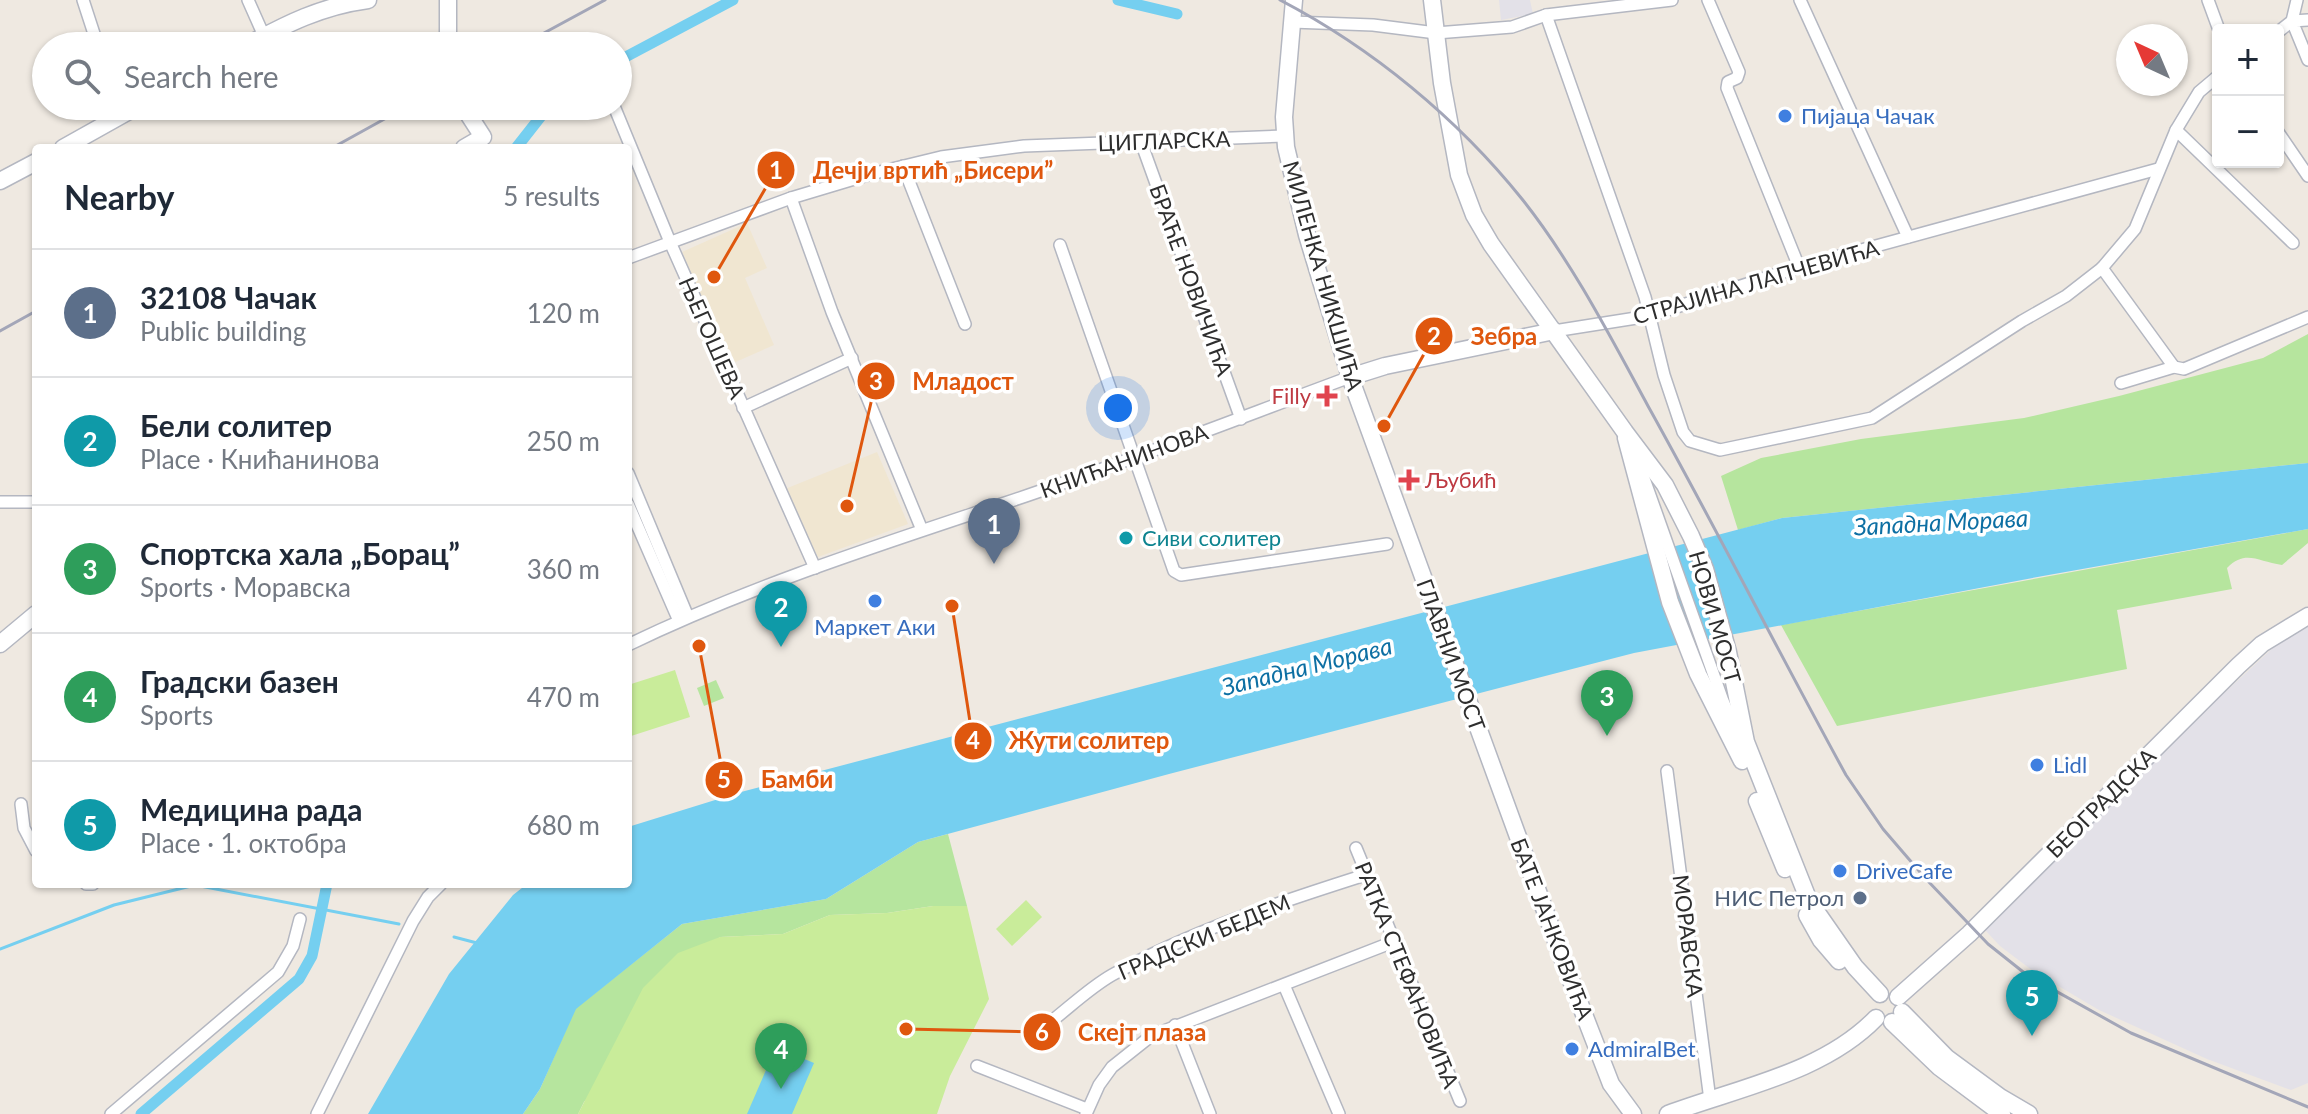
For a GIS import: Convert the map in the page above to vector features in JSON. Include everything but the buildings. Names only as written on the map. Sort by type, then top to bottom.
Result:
[{"type":"main road","points":[[273,32],[320,10],[368,0]]},
{"type":"main road","points":[[448,0],[448,32]]},
{"type":"main road","name":"МИЛЕНКА НИКШИЋА","points":[[1294,0],[1284,136],[1307,235],[1350,377],[1411,543]]},
{"type":"main road","points":[[1432,0],[1442,83],[1459,175],[1474,215],[1491,244],[1625,432],[1638,460]]},
{"type":"main road","points":[[69,144],[105,120]]},
{"type":"main road","points":[[468,120],[476,144]]},
{"type":"main road","points":[[0,181],[32,164]]},
{"type":"main road","name":"СТРАЈИНА ЛАПЧЕВИЋА","points":[[1350,377],[1385,366],[1554,331]]},
{"type":"main road","name":"НОВИ МОСТ","points":[[1638,460],[1670,602],[1698,674],[1741,744]]},
{"type":"main road","name":"НОВИ МОСТ","points":[[1638,460],[1665,485],[1705,569],[1728,652],[1741,744]]},
{"type":"main road","name":"ГЛАВНИ МОСТ","points":[[1411,543],[1492,767]]},
{"type":"main road","name":"БЕОГРАДСКА","points":[[1668,1114],[1792,1070],[1834,1051],[1892,1012],[2246,659],[2269,639],[2308,616]]},
{"type":"main road","points":[[0,644],[32,617]]},
{"type":"main road","points":[[1741,744],[1809,901],[1877,997]]},
{"type":"main road","name":"БАТЕ ЈАНКОВИЋА","points":[[1492,767],[1617,1105],[1633,1114]]},
{"type":"main road","points":[[1877,997],[1890,993],[1892,1012],[1939,1067],[2002,1114]]},
{"type":"main road","points":[[1877,997],[1872,1011],[1892,1012],[1947,1058],[2029,1114]]},
{"type":"main road","points":[[1698,1114],[1710,1100]]},
{"type":"street","points":[[83,0],[93,32]]},
{"type":"street","points":[[248,0],[262,32]]},
{"type":"street","points":[[1292,22],[1373,25],[1436,33],[1512,27],[1546,15],[1672,0]]},
{"type":"street","points":[[1708,0],[1739,72],[1737,78],[1728,82],[1727,88],[1799,267]]},
{"type":"street","points":[[1800,0],[1908,237]]},
{"type":"street","points":[[2208,0],[2217,24]]},
{"type":"street","points":[[2297,0],[2292,21],[2308,60]]},
{"type":"street","points":[[1546,15],[1645,297],[1664,375],[1683,432],[1690,441],[1720,450],[1872,418],[2066,296],[2102,268],[2135,229],[2176,130],[2199,92],[2212,81]]},
{"type":"street","points":[[2284,27],[2292,21],[2308,20]]},
{"type":"street","name":"ЊЕГОШЕВА","points":[[620,120],[630,144]]},
{"type":"street","points":[[2176,130],[2293,243]]},
{"type":"street","name":"ЦИГЛАРСКА","points":[[632,256],[791,198],[941,157],[1024,146],[1284,136]]},
{"type":"street","points":[[2284,141],[2308,176]]},
{"type":"street","name":"БРАЋЕ НОВИЧИЋА","points":[[1141,142],[1241,419]]},
{"type":"street","name":"ЊЕГОШЕВА","points":[[632,150],[815,568]]},
{"type":"street","points":[[903,166],[965,324]]},
{"type":"street","name":"СТРАЈИНА ЛАПЧЕВИЋА","points":[[1554,331],[1649,316],[1799,267],[2158,169]]},
{"type":"street","points":[[791,198],[922,530]]},
{"type":"street","points":[[1060,245],[1135,457],[1169,565],[1181,575],[1387,544]]},
{"type":"street","points":[[2102,268],[2174,367]]},
{"type":"street","points":[[2121,383],[2174,367],[2184,369],[2308,317]]},
{"type":"street","points":[[743,408],[852,358]]},
{"type":"street","name":"КНИЋАНИНОВА","points":[[632,643],[684,619],[815,568],[1135,457],[1350,377]]},
{"type":"street","points":[[632,483],[684,619]]},
{"type":"street","points":[[0,502],[32,502]]},
{"type":"street","points":[[632,512],[684,619]]},
{"type":"street","name":"МОРАВСКА","points":[[1667,771],[1710,1100]]},
{"type":"street","points":[[21,804],[24,828],[32,843]]},
{"type":"street","name":"РАТКА СТЕФАНОВИЋА","points":[[1356,848],[1460,1101]]},
{"type":"street","name":"ГРАДСКИ БЕДЕМ","points":[[1053,1020],[1109,977],[1155,954],[1279,902],[1365,875]]},
{"type":"street","points":[[317,1114],[413,921],[437,888]]},
{"type":"street","points":[[111,1114],[278,972],[293,946],[300,919]]},
{"type":"street","points":[[977,1066],[1087,1112],[1099,1085],[1112,1067],[1151,1036],[1393,942]]},
{"type":"street","points":[[1284,985],[1339,1114]]},
{"type":"street","points":[[1175,1025],[1210,1114]]},
{"type":"shaded area","points":[[1499,0],[1530,0],[1533,14],[1501,20]]},
{"type":"shaded area","points":[[747,223],[767,268],[745,278],[774,345],[731,364],[682,252]]},
{"type":"shaded area","points":[[877,452],[908,524],[818,557],[785,489]]},
{"type":"shaded area","points":[[2308,624],[2308,1083],[2291,1090],[2207,1059],[2099,1010],[2033,971],[2000,946],[1985,930],[2181,733],[2275,646]]},
{"type":"green space","points":[[2308,334],[2308,463],[1782,518],[1738,530],[1721,476],[1761,458],[1861,439],[2024,418],[2119,396],[2263,358]]},
{"type":"green space","points":[[2308,529],[2308,543],[2282,565],[2253,558],[2234,562],[2227,568],[2232,589],[2117,610],[2127,669],[1837,726],[1781,625]]},
{"type":"green space","points":[[675,670],[690,717],[632,736],[632,684]]},
{"type":"green space","points":[[716,680],[724,698],[704,706],[697,688]]},
{"type":"green space","points":[[948,834],[967,906],[830,915],[783,934],[720,937],[584,1102],[578,1114],[523,1114],[540,1089],[575,1009],[682,924],[826,899],[918,842]]},
{"type":"green space","points":[[1026,900],[1042,917],[1012,946],[996,929]]},
{"type":"green space","points":[[933,906],[967,906],[989,999],[950,1076],[937,1114],[578,1114],[643,988],[678,953],[720,937],[783,934],[830,915],[887,913]]},
{"type":"water","name":"Западна Морава","points":[[2308,463],[2308,529],[1634,653],[918,842],[826,899],[682,924],[576,1009],[540,1089],[523,1114],[368,1114],[449,974],[513,895],[522,888],[632,888],[632,826],[741,792],[1782,518]]},
{"type":"water","points":[[776,1047],[814,1063],[792,1114],[747,1114]]},
{"type":"waterway","points":[[632,54],[733,0]]},
{"type":"waterway","points":[[1118,0],[1177,14]]},
{"type":"waterway","points":[[519,144],[538,120]]},
{"type":"waterway","points":[[0,949],[114,905],[183,888]]},
{"type":"waterway","points":[[211,888],[399,924]]},
{"type":"waterway","points":[[141,1114],[299,979],[312,956],[326,888]]},
{"type":"waterway","points":[[454,937],[477,943]]},
{"type":"railway","points":[[546,32],[605,0]]},
{"type":"railway","points":[[1280,0],[1347,40],[1411,87],[1470,140],[1540,223],[1605,326],[1846,775],[1883,829],[1926,879],[1988,944],[2027,975],[2131,1033],[2308,1107]]},
{"type":"railway","points":[[339,144],[383,120]]},
{"type":"railway","points":[[0,331],[32,313]]},
{"type":"place","name":"Пијаца Чачак","points":[[1785,116]]},
{"type":"place","name":"Дечји вртић „Бисери”","points":[[714,277]]},
{"type":"place","name":"Filly","points":[[1327,396]]},
{"type":"place","name":"Зебра","points":[[1384,426]]},
{"type":"place","name":"Љубић","points":[[1409,480]]},
{"type":"place","name":"Младост","points":[[847,506]]},
{"type":"place","name":"Сиви солитер","points":[[1126,538]]},
{"type":"place","name":"32108 Чачак","points":[[994,564]]},
{"type":"place","name":"Маркет Аки","points":[[875,601]]},
{"type":"place","name":"Жути солитер","points":[[952,606]]},
{"type":"place","name":"Бамби","points":[[699,646]]},
{"type":"place","name":"Бели солитер","points":[[781,647]]},
{"type":"place","name":"Спортска хала „Борац”","points":[[1607,736]]},
{"type":"place","name":"Lidl","points":[[2037,765]]},
{"type":"place","name":"DriveCafe","points":[[1840,871]]},
{"type":"place","name":"НИС Петрол","points":[[1860,898]]},
{"type":"place","name":"Скејт плаза","points":[[906,1029]]},
{"type":"place","name":"Медицина рада","points":[[2032,1036]]},
{"type":"place","name":"AdmiralBet","points":[[1572,1049]]},
{"type":"place","name":"Градски базен","points":[[781,1089]]}]
